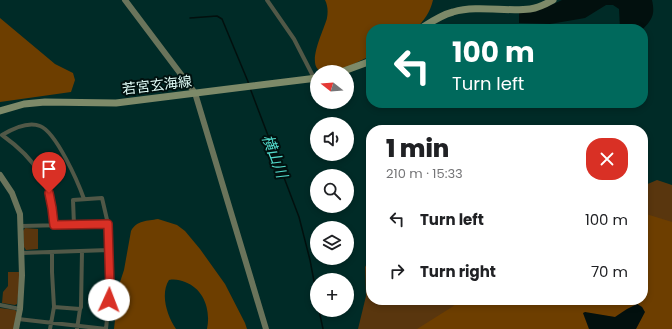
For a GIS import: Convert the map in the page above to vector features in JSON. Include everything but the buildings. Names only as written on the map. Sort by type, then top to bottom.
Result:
[{"type":"main road","points":[[427,24],[436,18],[454,11],[479,9],[531,9],[553,0]]},
{"type":"main road","points":[[354,67],[366,63]]},
{"type":"main road","name":"若宮玄海線","points":[[0,111],[14,106],[34,102],[116,103],[310,79]]},
{"type":"street","points":[[125,0],[195,93],[266,329]]},
{"type":"street","points":[[267,0],[294,39],[310,67]]},
{"type":"street","points":[[54,225],[49,193],[38,169],[24,152],[2,135],[16,128],[32,124],[46,129],[66,160],[79,184],[84,199]]},
{"type":"street","points":[[0,175],[16,200],[20,214],[22,283],[20,308],[16,329]]},
{"type":"street","points":[[18,319],[77,327],[106,329],[110,290],[109,250],[108,224],[102,198],[73,200],[74,225]]},
{"type":"street","points":[[21,226],[108,224]]},
{"type":"street","points":[[21,252],[109,250]]},
{"type":"street","points":[[77,327],[81,307],[82,251]]},
{"type":"street","points":[[50,329],[54,307],[52,252]]},
{"type":"street","points":[[0,305],[20,308]]},
{"type":"street","points":[[54,307],[80,309]]},
{"type":"shaded area","points":[[325,0],[433,0],[430,9],[420,24],[366,24],[366,58],[351,65],[316,65],[316,52],[327,18],[328,9]]},
{"type":"shaded area","points":[[562,0],[652,0],[653,13],[647,24],[620,24],[619,9],[613,5],[606,5],[585,18],[550,24],[519,23],[519,13],[552,5]]},
{"type":"shaded area","points":[[0,18],[55,64],[73,73],[75,80],[71,92],[0,102]]},
{"type":"shaded area","points":[[657,180],[672,185],[672,329],[358,329],[366,296],[366,305],[648,305],[648,184]]},
{"type":"shaded area","points":[[648,215],[672,222],[672,329],[636,329],[644,312],[639,305],[648,305]]},
{"type":"shaded area","points":[[158,219],[177,225],[185,231],[200,249],[225,284],[247,329],[207,329],[207,308],[201,295],[192,285],[181,281],[169,280],[165,292],[166,305],[167,311],[176,329],[114,329],[119,285],[124,270],[131,231],[133,227],[139,223]]},
{"type":"shaded area","points":[[25,228],[38,229],[38,249],[26,250],[24,247],[23,231]]},
{"type":"shaded area","points":[[366,265],[366,296],[365,267]]},
{"type":"shaded area","points":[[8,272],[19,272],[19,288],[17,304],[15,305],[2,303],[3,292],[8,286]]},
{"type":"shaded area","points":[[454,305],[635,305],[615,317],[583,313],[589,329],[417,329]]},
{"type":"shaded area","points":[[639,305],[645,312],[636,329],[589,329],[583,313],[585,312],[615,317],[627,309]]},
{"type":"shaded area","points":[[0,308],[15,310],[17,312],[14,329],[0,329]]},
{"type":"waterway","name":"横山川","points":[[190,18],[217,16],[222,19],[249,84]]},
{"type":"waterway","name":"横山川","points":[[250,88],[299,217],[312,273]]},
{"type":"waterway","name":"横山川","points":[[320,317],[323,329]]},
{"type":"route","points":[[49,193],[54,225],[108,224],[109,300]]}]
